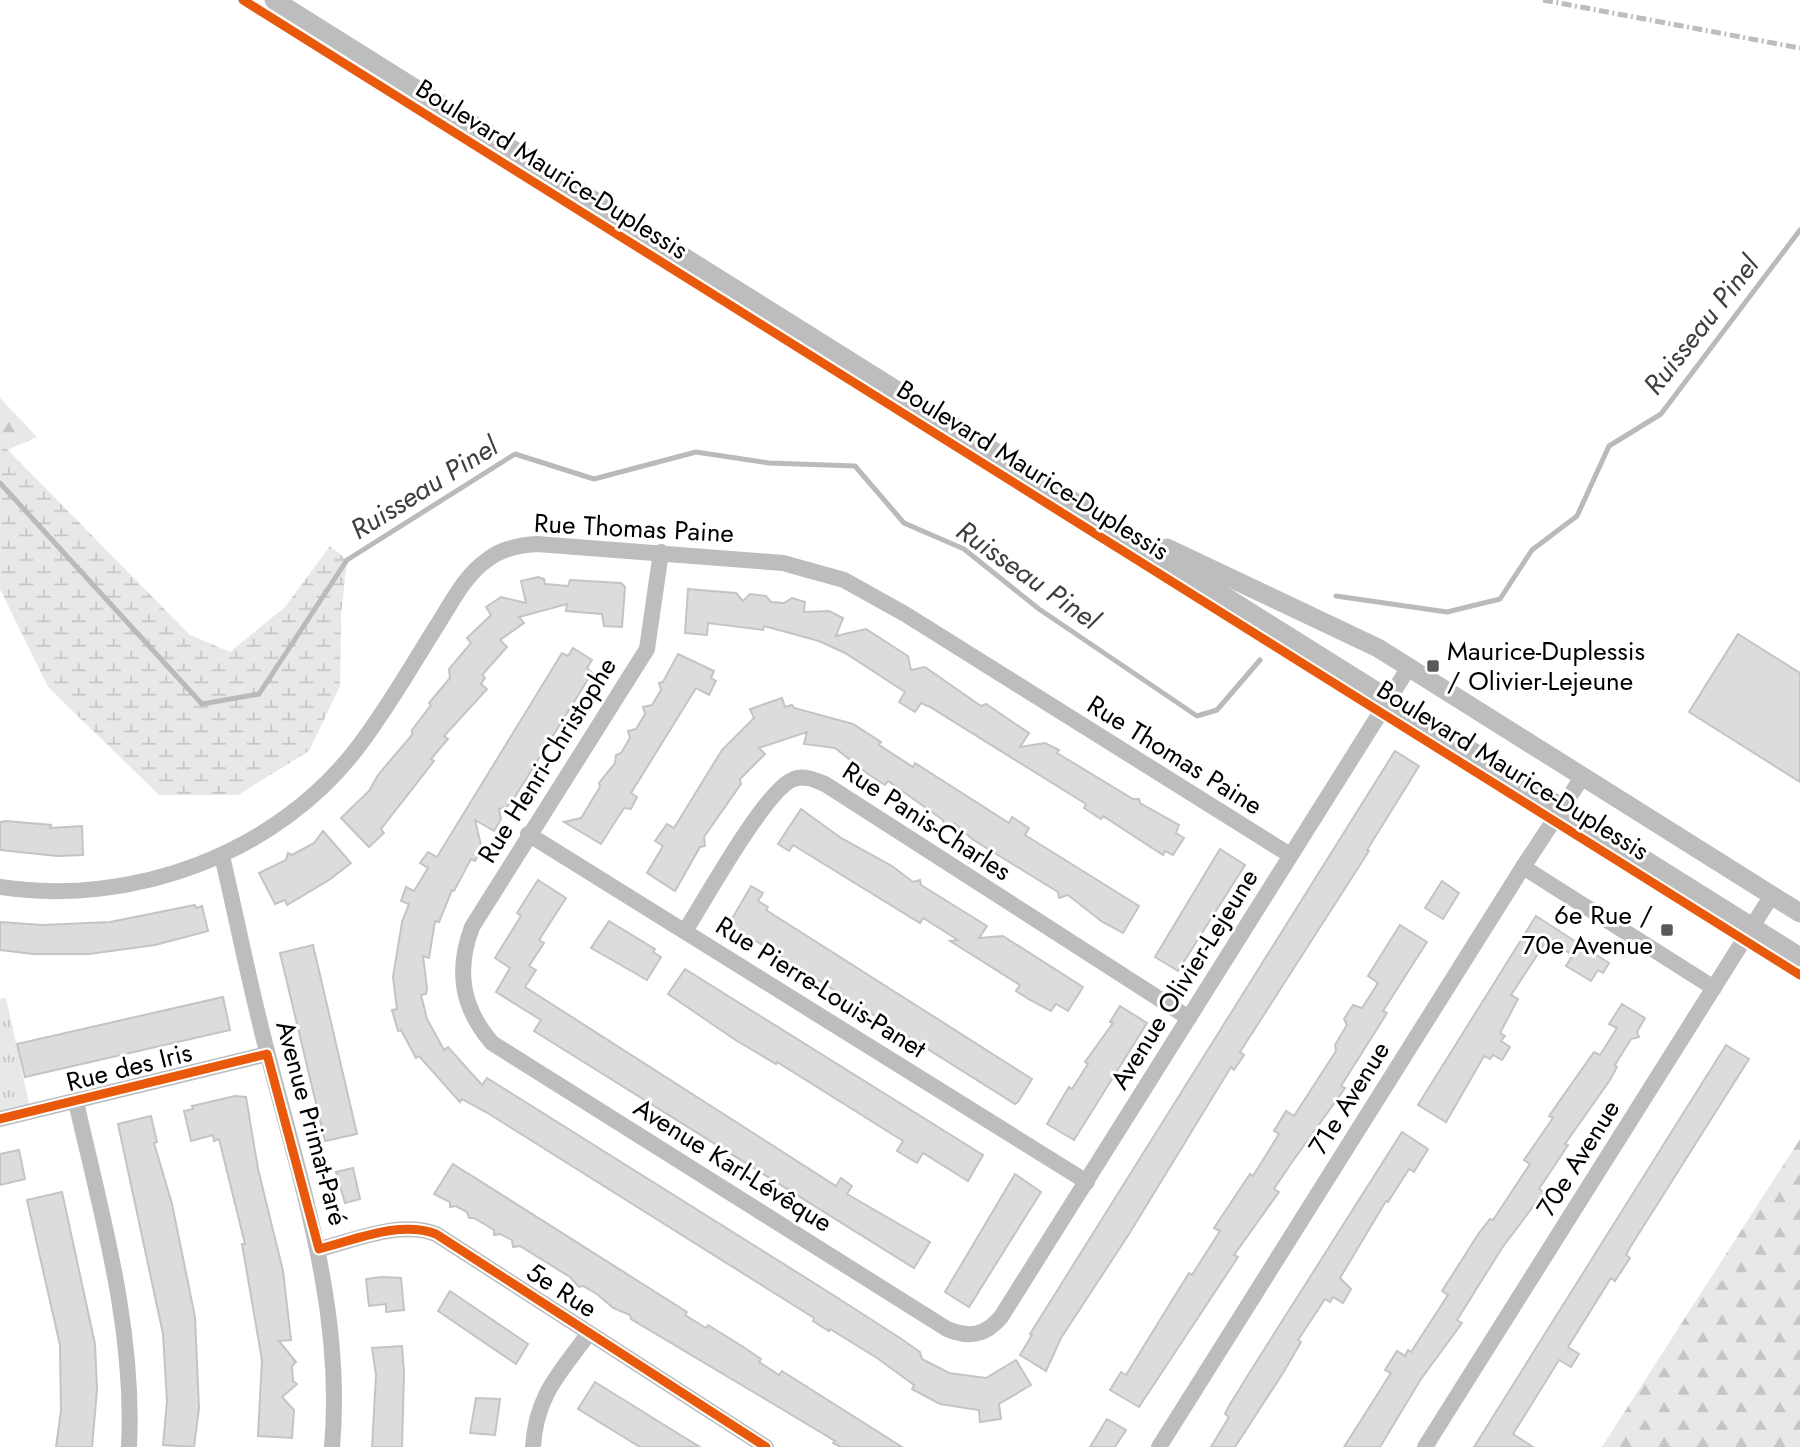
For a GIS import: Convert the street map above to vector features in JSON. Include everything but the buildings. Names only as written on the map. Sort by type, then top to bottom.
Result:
[{"type":"street","name":"Boulevard Maurice-Duplessis","points":[[274,0],[1800,957]]},
{"type":"street","name":"Boulevard Maurice-Duplessis","points":[[1084,508],[1378,648],[1800,913]]},
{"type":"street","name":"Rue Thomas Paine","points":[[0,887],[41,890],[99,889],[159,877],[222,856],[288,815],[357,749],[470,576],[489,558],[512,548],[537,544],[783,563],[844,580],[917,621],[1290,855]]},
{"type":"street","name":"Rue Henri-Christophe","points":[[463,990],[461,973],[472,927],[528,834],[647,649],[661,552]]},
{"type":"street","name":"Avenue Olivier-Lejeune","points":[[1001,1317],[1409,667]]},
{"type":"street","name":"71e Avenue","points":[[1158,1447],[1583,776]]},
{"type":"street","name":"Rue Panis-Charles","points":[[685,931],[772,795],[795,778],[810,778],[825,784],[1189,1018]]},
{"type":"street","name":"Rue Pierre-Louis-Panet","points":[[528,834],[1087,1182]]},
{"type":"street","name":"Avenue Primat-Paré","points":[[222,856],[267,1054],[319,1249],[332,1361],[332,1447]]},
{"type":"street","points":[[1523,867],[1714,988]]},
{"type":"street","name":"70e Avenue","points":[[1425,1447],[1772,895]]},
{"type":"street","name":"Avenue Karl-Lévêque","points":[[463,990],[474,1018],[492,1043],[947,1329],[962,1335],[977,1334],[991,1329],[1001,1317]]},
{"type":"street","name":"Rue des Iris","points":[[0,1119],[267,1054]]},
{"type":"street","points":[[76,1102],[123,1319],[130,1385],[129,1447]]},
{"type":"street","name":"5e Rue","points":[[319,1249],[402,1229],[425,1230],[766,1447]]},
{"type":"street","points":[[533,1447],[537,1413],[543,1397],[589,1333]]},
{"type":"green space","points":[[0,398],[37,437],[0,453]]},
{"type":"green space","points":[[0,442],[190,635],[230,652],[285,607],[330,546],[347,560],[341,615],[340,686],[309,751],[238,795],[159,795],[48,687],[0,589]]},
{"type":"green space","points":[[6,998],[31,1112],[0,1119],[0,999]]},
{"type":"green space","points":[[1800,1139],[1800,1447],[1602,1447]]},
{"type":"waterway","name":"Ruisseau Pinel","points":[[1336,596],[1447,612],[1500,599],[1532,550],[1577,516],[1609,446],[1661,414],[1800,230]]},
{"type":"waterway","name":"Ruisseau Pinel","points":[[0,483],[202,704],[259,694],[347,560],[515,454],[594,479],[696,452],[769,463],[855,466],[904,523],[964,549],[1039,609],[1197,716],[1217,710],[1260,660]]},
{"type":"railway","points":[[1543,0],[1800,48]]},
{"type":"cycle path","points":[[243,0],[1800,975]]},
{"type":"cycle path","points":[[0,1119],[267,1054],[319,1249],[393,1230],[422,1230],[436,1234],[766,1447]]},
{"type":"place","name":"Maurice-Duplessis / Olivier-Lejeune","points":[[1433,666]]},
{"type":"place","name":"6e Rue / 70e Avenue","points":[[1667,930]]}]
